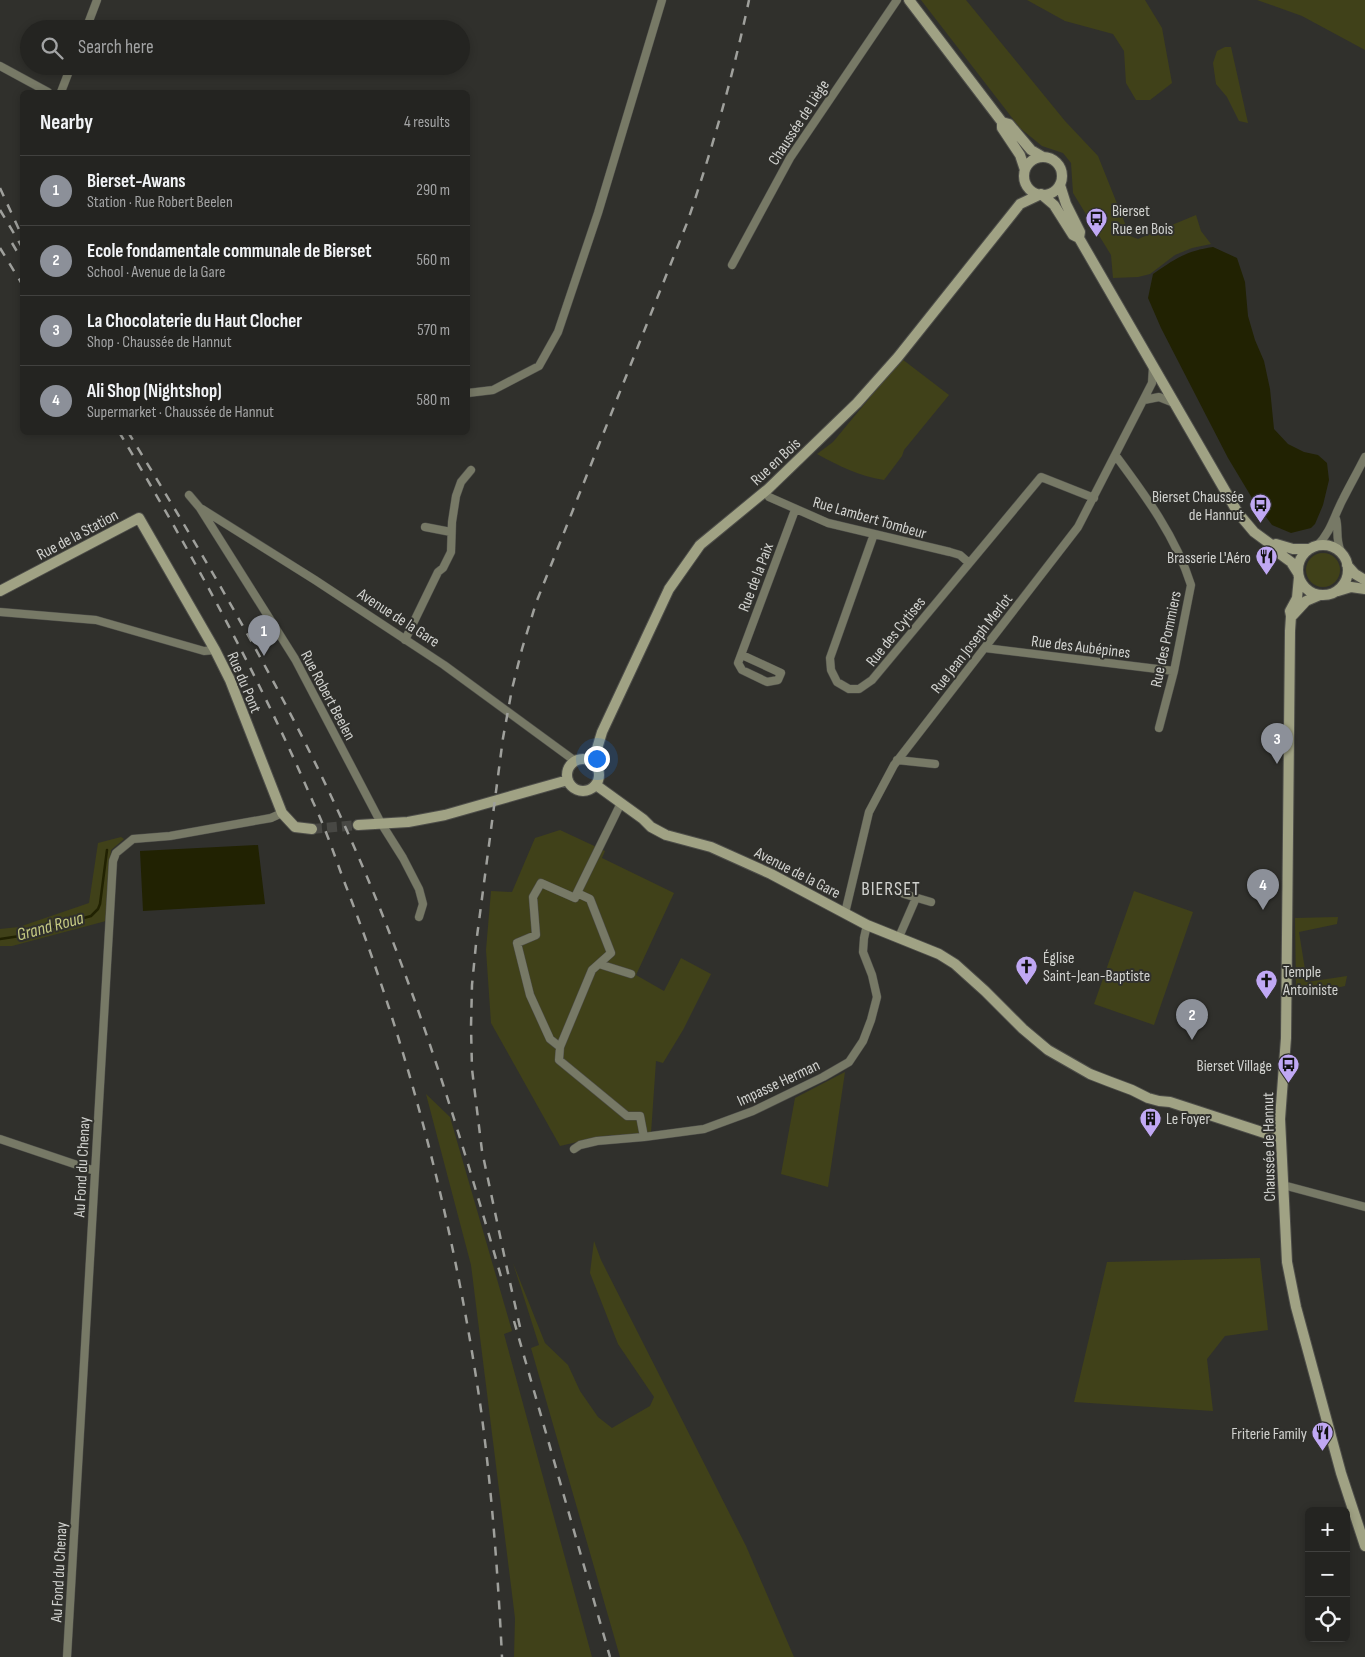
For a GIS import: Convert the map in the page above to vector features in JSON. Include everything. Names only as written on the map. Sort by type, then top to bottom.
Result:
[{"type":"street","points":[[89,20],[97,0]]},
{"type":"street","points":[[470,393],[493,390],[539,366],[558,332],[598,213],[662,0]]},
{"type":"street","name":"Chaussée de Liège","points":[[732,265],[790,158],[897,0]]},
{"type":"street","points":[[909,0],[1002,122],[1009,124],[1032,150],[1043,157]]},
{"type":"street","points":[[0,66],[44,90]]},
{"type":"street","points":[[62,90],[68,75]]},
{"type":"street","points":[[1002,122],[1002,128],[1020,155],[1031,190],[1041,194],[1054,205],[1073,235],[1079,238],[1238,513],[1254,532],[1287,559],[1307,589],[1320,595]]},
{"type":"street","points":[[1025,175],[1031,161],[1037,158],[1050,158],[1060,166],[1062,179],[1060,185],[1052,193],[1041,194]]},
{"type":"street","name":"Rue en Bois","points":[[1020,204],[1025,175]]},
{"type":"street","points":[[1060,185],[1066,204],[1080,232],[1079,238]]},
{"type":"street","name":"Rue en Bois","points":[[593,762],[602,732],[669,589],[700,545],[764,492],[857,403],[898,357],[1020,204],[1041,194]]},
{"type":"street","name":"Rue Jean Joseph Merlot","points":[[845,912],[869,812],[897,760],[1078,528],[1152,383],[1153,366]]},
{"type":"street","points":[[1144,400],[1158,397],[1174,403]]},
{"type":"street","name":"Rue des Pommiers","points":[[1116,456],[1142,491],[1173,541],[1191,584],[1174,671],[1159,728]]},
{"type":"street","points":[[1299,575],[1300,560],[1325,537],[1365,457]]},
{"type":"street","points":[[406,640],[438,572],[443,568],[451,552],[451,532],[456,496],[461,482],[471,470]]},
{"type":"street","name":"Rue des Cytises","points":[[874,534],[830,658],[831,670],[837,682],[849,688],[859,689],[872,680],[1041,477],[1094,498]]},
{"type":"street","name":"Rue Lambert Tombeur","points":[[764,492],[795,510],[828,523],[960,555],[969,563]]},
{"type":"street","name":"Rue Robert Beelen","points":[[189,495],[200,508],[295,659],[381,823],[403,858],[419,889],[423,904],[419,917]]},
{"type":"street","name":"Avenue de la Gare","points":[[200,508],[315,580],[452,671],[575,761]]},
{"type":"street","name":"Rue de la Paix","points":[[742,654],[795,510]]},
{"type":"street","name":"Rue de la Station","points":[[0,591],[139,518],[216,650]]},
{"type":"street","points":[[1336,518],[1336,540],[1340,552],[1355,574],[1365,580]]},
{"type":"street","points":[[425,527],[451,532]]},
{"type":"street","points":[[1273,546],[1276,544],[1292,549],[1328,546],[1340,552]]},
{"type":"street","points":[[1337,591],[1346,580],[1348,565]]},
{"type":"street","name":"Chaussée de Hannut","points":[[1299,575],[1298,594],[1290,611],[1286,1038],[1280,1119],[1287,1262],[1296,1307],[1342,1473],[1365,1546]]},
{"type":"street","points":[[1291,616],[1306,601],[1320,595],[1351,587],[1365,589]]},
{"type":"street","name":"Rue du Pont","points":[[0,612],[96,620],[204,651],[216,650],[230,680],[282,814]]},
{"type":"street","name":"Rue des Aubépines","points":[[984,648],[1174,671]]},
{"type":"street","points":[[742,654],[781,673],[778,680],[767,682],[742,670],[738,663],[742,654]]},
{"type":"street","points":[[584,759],[593,762],[598,768],[599,775],[596,785],[581,791],[572,786],[568,780],[568,771],[575,761],[584,759]]},
{"type":"street","points":[[897,760],[936,764]]},
{"type":"street","points":[[358,825],[408,822],[445,815],[568,780]]},
{"type":"street","name":"Avenue de la Gare","points":[[596,785],[651,827],[666,835],[712,847],[771,874],[867,925],[939,954],[955,964],[1048,1050],[1090,1074],[1153,1100],[1170,1102],[1280,1138]]},
{"type":"street","points":[[560,1047],[550,1039],[530,995],[520,959],[518,943],[536,935],[533,897],[541,883],[575,898],[621,803]]},
{"type":"street","points":[[282,814],[295,827],[312,829]]},
{"type":"street","name":"Au Fond du Chenay","points":[[67,1657],[113,861],[116,853],[132,839],[179,834],[271,818],[282,814]]},
{"type":"street","points":[[577,893],[590,899],[610,953],[592,970],[560,1047],[559,1060],[627,1116],[640,1116],[644,1137]]},
{"type":"street","points":[[904,894],[931,902]]},
{"type":"street","points":[[899,937],[916,898]]},
{"type":"street","name":"Impasse Herman","points":[[574,1149],[580,1145],[597,1141],[704,1129],[753,1111],[823,1077],[849,1062],[863,1041],[877,998],[872,975],[863,952],[867,925]]},
{"type":"street","points":[[599,964],[631,974]]},
{"type":"street","points":[[0,1139],[95,1171]]},
{"type":"street","points":[[1283,1185],[1365,1206]]},
{"type":"shaded area","points":[[921,0],[966,0],[1065,121],[1098,156],[1130,236],[1138,239],[1196,215],[1201,231],[1211,244],[1192,248],[1175,255],[1150,274],[1138,277],[1113,278],[1111,255],[1073,193],[1071,163],[1063,153],[1042,146],[1020,128]]},
{"type":"shaded area","points":[[1027,0],[1145,0],[1162,28],[1172,83],[1150,100],[1136,100],[1126,83],[1124,51],[1113,34],[1065,21]]},
{"type":"shaded area","points":[[1257,0],[1365,0],[1365,50],[1302,16]]},
{"type":"shaded area","points":[[1225,47],[1231,47],[1248,123],[1239,121],[1227,97],[1216,84],[1213,63],[1217,51]]},
{"type":"shaded area","points":[[1213,247],[1237,258],[1245,282],[1248,316],[1264,361],[1270,389],[1274,429],[1288,444],[1304,452],[1318,455],[1327,463],[1329,480],[1323,505],[1315,524],[1311,528],[1291,533],[1272,525],[1252,498],[1228,458],[1161,328],[1148,298],[1153,274],[1181,256]]},
{"type":"shaded area","points":[[902,359],[949,395],[904,450],[902,456],[884,480],[849,470],[817,454],[833,442]]},
{"type":"shaded area","points":[[1323,553],[1335,558],[1340,570],[1335,582],[1323,587],[1311,582],[1306,570],[1311,558]]},
{"type":"shaded area","points":[[560,830],[605,851],[602,858],[674,893],[636,975],[664,991],[681,958],[711,974],[683,1030],[663,1063],[656,1061],[651,1133],[603,1136],[560,1146],[491,1023],[486,950],[491,891],[512,892],[535,838]]},
{"type":"shaded area","points":[[121,837],[124,839],[111,850],[106,921],[12,946],[0,946],[0,929],[19,927],[89,903],[98,843]]},
{"type":"shaded area","points":[[258,845],[265,904],[143,911],[140,851]]},
{"type":"shaded area","points":[[1134,891],[1193,912],[1154,1025],[1094,1004]]},
{"type":"shaded area","points":[[1338,917],[1337,924],[1299,932],[1307,982],[1347,976],[1345,986],[1331,989],[1296,988],[1295,918]]},
{"type":"shaded area","points":[[845,1072],[828,1187],[781,1174],[795,1098]]},
{"type":"shaded area","points":[[426,1094],[450,1117],[512,1331],[504,1334],[592,1657],[514,1657],[515,1618],[471,1265]]},
{"type":"shaded area","points":[[594,1241],[601,1260],[746,1546],[794,1657],[620,1657],[531,1348],[539,1345],[513,1263],[545,1343],[568,1365],[580,1391],[598,1417],[612,1428],[650,1406],[654,1397],[618,1344],[590,1273]]},
{"type":"shaded area","points":[[1260,1258],[1268,1330],[1225,1336],[1207,1359],[1213,1411],[1074,1402],[1107,1262]]},
{"type":"waterway","name":"Grand Roua","points":[[0,939],[20,936],[91,916],[100,904],[107,850]]},
{"type":"tunnel","points":[[312,829],[358,825]]},
{"type":"railway","points":[[520,1327],[482,1151],[472,1069],[472,985],[503,738],[512,689],[536,603],[687,223],[729,85],[749,0]]},
{"type":"railway","points":[[0,188],[20,232]]},
{"type":"railway","points":[[0,210],[20,244]]},
{"type":"railway","points":[[12,243],[20,257]]},
{"type":"railway","points":[[0,248],[20,281]]},
{"type":"railway","points":[[121,435],[198,568],[270,707],[329,841],[390,1010],[428,1141],[444,1208],[470,1342],[481,1410],[488,1472],[502,1657]]},
{"type":"railway","points":[[130,435],[189,532],[275,685],[328,789],[352,842],[375,896],[416,1004],[452,1113],[502,1280]]},
{"type":"railway","points":[[514,1321],[610,1657]]},
{"type":"place","name":"Bierset Rue en Bois","points":[[1096,238]]},
{"type":"place","name":"Bierset Chaussée de Hannut","points":[[1260,524]]},
{"type":"place","name":"Brasserie L'Aéro","points":[[1267,576]]},
{"type":"place","name":"Bierset-Awans","points":[[264,656]]},
{"type":"place","name":"La Chocolaterie du Haut Clocher","points":[[1277,764]]},
{"type":"place","name":"Ali Shop (Nightshop)","points":[[1263,910]]},
{"type":"place","name":"Église Saint-Jean-Baptiste","points":[[1027,985]]},
{"type":"place","name":"Temple Antoiniste","points":[[1267,999]]},
{"type":"place","name":"Ecole fondamentale communale de Bierset","points":[[1192,1040]]},
{"type":"place","name":"Bierset Village","points":[[1288,1084]]},
{"type":"place","name":"Le Foyer","points":[[1150,1137]]},
{"type":"place","name":"Friterie Family","points":[[1323,1452]]},
{"type":"district","name":"BIERSET","points":[[891,888]]}]
